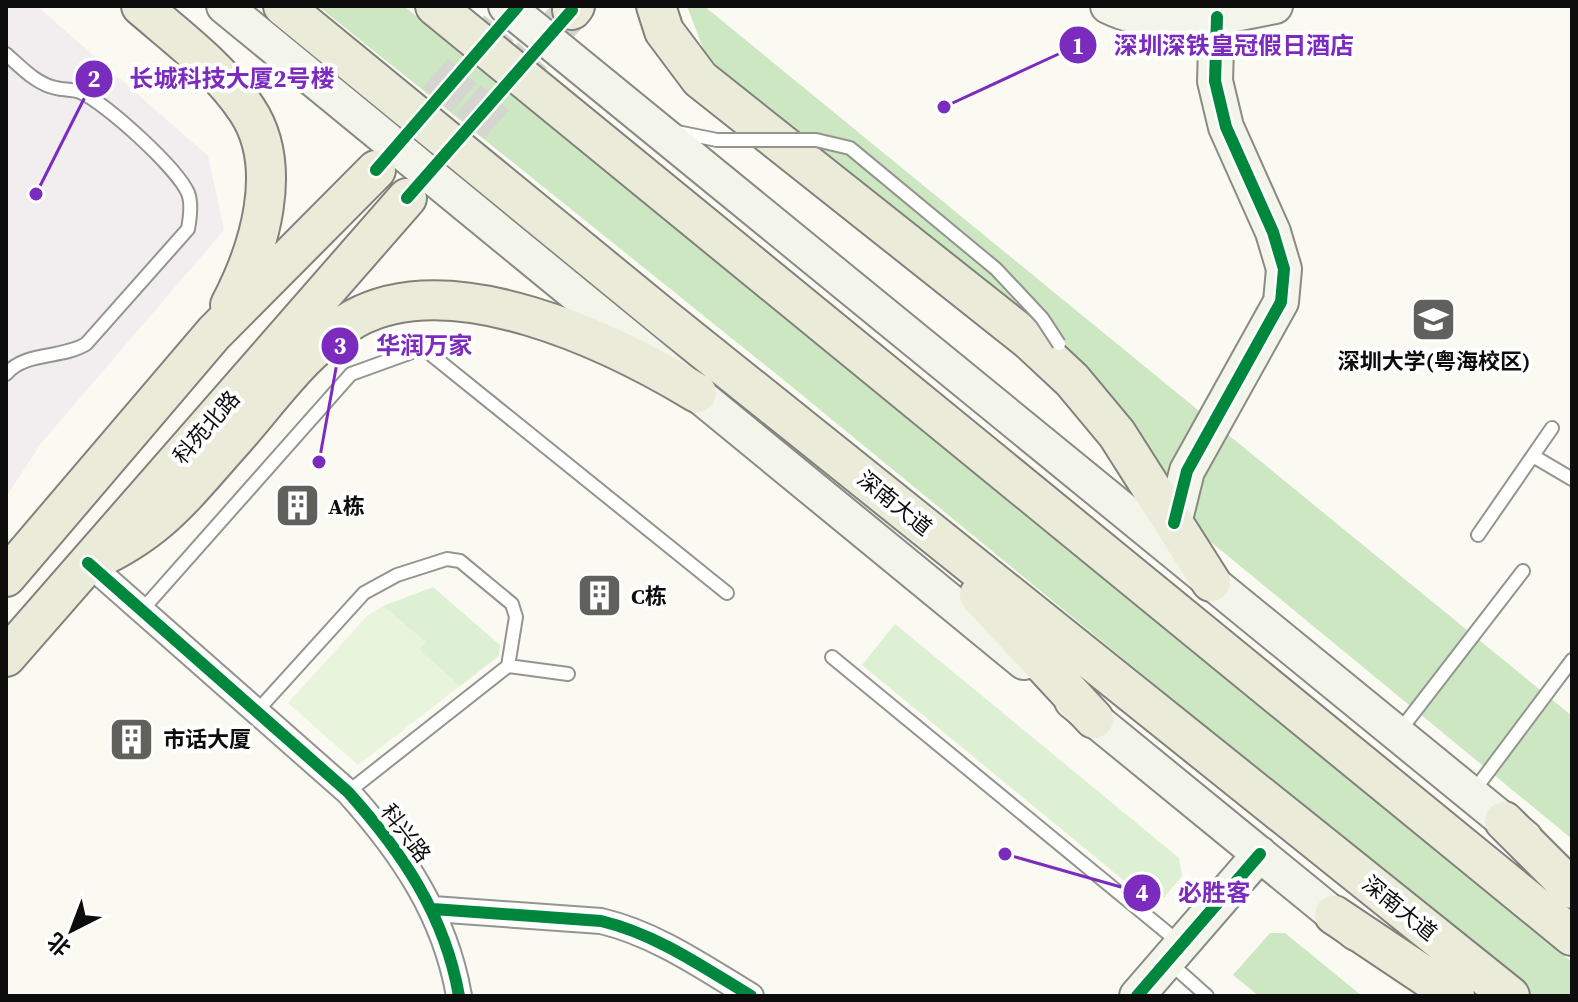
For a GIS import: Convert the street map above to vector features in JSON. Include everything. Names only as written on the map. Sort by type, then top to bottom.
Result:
[{"type":"main road","points":[[141,6],[226,84],[249,113],[260,143],[265,204],[255,247],[240,286],[214,333]]},
{"type":"main road","points":[[224,6],[1434,996]]},
{"type":"main road","name":"深南大道","points":[[283,6],[890,499],[1510,996]]},
{"type":"main road","points":[[435,6],[1572,936]]},
{"type":"main road","points":[[506,6],[1572,877]]},
{"type":"main road","points":[[656,6],[664,31],[700,79],[1029,340],[1072,380],[1117,434],[1211,582]]},
{"type":"main road","points":[[1108,6],[1137,19],[1163,23],[1275,6]]},
{"type":"main road","points":[[1174,523],[1187,471],[1281,302],[1284,269],[1273,232],[1226,127],[1215,81],[1217,17]]},
{"type":"main road","points":[[6,577],[214,333],[376,170]]},
{"type":"main road","name":"科苑北路","points":[[6,657],[407,198]]},
{"type":"main road","points":[[88,563],[149,531],[332,334],[371,311],[409,302],[431,301],[486,307],[600,342],[653,367],[697,393]]},
{"type":"main road","points":[[857,353],[1024,429]]},
{"type":"main road","points":[[890,499],[1094,719]]},
{"type":"main road","points":[[1504,821],[1572,889]]},
{"type":"main road","points":[[1137,996],[1260,854]]},
{"type":"main road","points":[[1334,915],[1455,996]]},
{"type":"street","name":"科兴路","points":[[88,563],[348,792],[394,846],[433,909],[459,996]]},
{"type":"street","points":[[433,909],[601,921],[626,927],[651,938],[751,996]]},
{"type":"lane","points":[[6,54],[36,80],[54,88],[78,91],[95,101],[178,176],[189,196],[190,207],[188,229],[86,344],[74,351],[8,366]]},
{"type":"lane","points":[[653,126],[717,140],[816,140],[850,148],[996,269],[1042,318],[1117,434]]},
{"type":"lane","points":[[143,609],[351,374],[423,348],[727,593]]},
{"type":"lane","points":[[1478,535],[1552,428]]},
{"type":"lane","points":[[1533,456],[1572,479]]},
{"type":"lane","points":[[257,711],[364,593],[397,575],[447,559],[460,561],[512,604],[516,617],[508,666],[348,792]]},
{"type":"lane","points":[[1397,734],[1523,571]]},
{"type":"lane","points":[[832,657],[1175,953],[1207,996]]},
{"type":"lane","points":[[1471,794],[1572,660]]},
{"type":"lane","points":[[508,666],[568,674]]},
{"type":"shaded area","points":[[6,6],[37,6],[208,156],[224,230],[42,442],[6,497]]},
{"type":"green space","points":[[318,6],[404,6],[1572,962],[1572,996],[1534,996],[785,381]]},
{"type":"green space","points":[[687,6],[704,6],[1572,716],[1572,839],[1177,514],[1089,394],[729,80],[704,51]]},
{"type":"green space","points":[[433,587],[500,645],[499,656],[460,686],[419,650],[425,642],[383,606]]},
{"type":"green space","points":[[383,606],[426,642],[419,650],[460,686],[358,765],[288,703],[368,615]]},
{"type":"green space","points":[[895,624],[1179,858],[1182,876],[1156,907],[862,665]]},
{"type":"green space","points":[[1270,933],[1285,933],[1362,996],[1259,996],[1233,975]]},
{"type":"tunnel","points":[[400,143],[518,6]]},
{"type":"tunnel","points":[[432,169],[569,14]]},
{"type":"cycle path","points":[[376,170],[518,6]]},
{"type":"cycle path","points":[[407,198],[572,10]]},
{"type":"cycle path","points":[[1174,523],[1187,471],[1281,302],[1284,269],[1273,232],[1226,127],[1215,81],[1217,17]]},
{"type":"cycle path","points":[[88,563],[348,792],[368,815],[403,862],[432,912],[443,938],[459,996]]},
{"type":"cycle path","points":[[1137,996],[1260,854]]},
{"type":"cycle path","points":[[433,909],[601,921],[660,943],[751,996]]},
{"type":"place","name":"深圳深铁皇冠假日酒店","points":[[944,107]]},
{"type":"place","name":"长城科技大厦2号楼","points":[[36,194]]},
{"type":"place","name":"深圳大学(粤海校区)","points":[[1434,320]]},
{"type":"place","name":"华润万家","points":[[319,462]]},
{"type":"place","name":"A栋","points":[[297,506]]},
{"type":"place","name":"C栋","points":[[600,596]]},
{"type":"place","name":"市话大厦","points":[[132,739]]},
{"type":"place","name":"必胜客","points":[[1005,854]]}]
